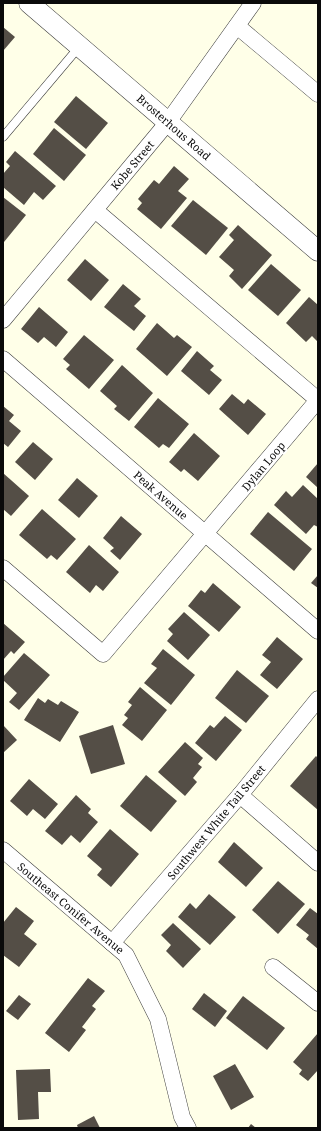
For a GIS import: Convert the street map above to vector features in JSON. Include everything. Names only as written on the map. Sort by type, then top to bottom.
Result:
[{"type":"street","name":"Brosterhous Road","points":[[29,3],[318,251]]},
{"type":"street","name":"Kobe Street","points":[[3,320],[168,122],[253,3]]},
{"type":"street","points":[[237,26],[318,94]]},
{"type":"street","name":"Dylan Loop","points":[[3,568],[103,654],[318,400],[95,210]]},
{"type":"street","name":"Peak Avenue","points":[[3,360],[318,631]]},
{"type":"street","name":"Southwest White Tail Street","points":[[112,943],[240,795],[318,699]]},
{"type":"street","points":[[240,795],[318,863]]},
{"type":"street","name":"Southeast Conifer Avenue","points":[[3,850],[126,955],[158,1020],[182,1117],[188,1128]]},
{"type":"street","points":[[273,968],[318,1003]]},
{"type":"lane","points":[[3,137],[80,46]]},
{"type":"building","points":[[3,27],[15,37],[3,51]]},
{"type":"building","points":[[76,96],[108,123],[86,149],[54,122]]},
{"type":"building","points":[[54,128],[86,155],[64,181],[33,154]]},
{"type":"building","points":[[15,151],[56,186],[43,200],[34,192],[24,205],[3,187],[3,174],[10,166],[6,162]]},
{"type":"building","points":[[174,166],[189,179],[178,191],[187,198],[161,229],[137,209],[142,203],[138,199],[154,180],[159,184]]},
{"type":"building","points":[[3,197],[26,215],[4,242],[3,241]]},
{"type":"building","points":[[193,200],[228,228],[206,255],[171,226]]},
{"type":"building","points":[[238,225],[272,255],[242,289],[229,276],[234,270],[219,257],[234,240],[229,235]]},
{"type":"building","points":[[85,259],[109,280],[91,301],[67,280]]},
{"type":"building","points":[[271,264],[301,290],[278,316],[248,290]]},
{"type":"building","points":[[123,284],[141,299],[134,306],[146,316],[134,331],[104,307]]},
{"type":"building","points":[[309,297],[318,305],[318,342],[312,336],[306,342],[286,323]]},
{"type":"building","points":[[39,307],[68,332],[56,347],[44,337],[38,343],[21,329]]},
{"type":"building","points":[[157,323],[174,338],[177,335],[192,347],[167,376],[136,349]]},
{"type":"building","points":[[84,335],[114,360],[89,389],[66,369],[70,365],[63,359]]},
{"type":"building","points":[[197,351],[214,366],[210,370],[222,380],[209,395],[181,371]]},
{"type":"building","points":[[122,365],[153,393],[129,421],[114,409],[117,406],[100,391]]},
{"type":"building","points":[[232,394],[244,404],[248,399],[266,414],[248,435],[219,409]]},
{"type":"building","points":[[158,398],[189,424],[169,448],[163,444],[159,448],[134,427]]},
{"type":"building","points":[[3,406],[14,415],[9,421],[21,431],[8,447],[3,443]]},
{"type":"building","points":[[194,433],[220,456],[198,481],[184,469],[181,472],[169,462]]},
{"type":"building","points":[[33,442],[53,459],[35,480],[15,462]]},
{"type":"building","points":[[318,463],[318,488],[306,477]]},
{"type":"building","points":[[3,473],[29,496],[11,516],[3,509]]},
{"type":"building","points":[[77,478],[98,496],[79,518],[58,500]]},
{"type":"building","points":[[303,485],[318,499],[318,527],[314,525],[306,534],[274,505],[286,491],[292,497]]},
{"type":"building","points":[[42,509],[76,539],[57,560],[51,555],[47,559],[19,535]]},
{"type":"building","points":[[268,512],[312,549],[294,571],[250,534]]},
{"type":"building","points":[[121,516],[142,534],[120,560],[110,551],[114,548],[103,538]]},
{"type":"building","points":[[89,545],[119,572],[103,591],[96,585],[90,593],[66,572]]},
{"type":"building","points":[[318,575],[318,588],[311,583]]},
{"type":"building","points":[[213,583],[241,607],[219,632],[188,606],[201,590],[205,593]]},
{"type":"building","points":[[184,612],[210,635],[188,660],[167,641],[173,634],[168,629]]},
{"type":"building","points":[[3,623],[25,642],[14,654],[11,651],[3,660]]},
{"type":"building","points":[[277,637],[303,659],[277,689],[260,675],[271,662],[262,655]]},
{"type":"building","points":[[163,649],[195,675],[171,705],[144,683],[157,668],[151,664]]},
{"type":"building","points":[[24,653],[50,675],[19,710],[9,702],[17,693],[3,680],[3,677]]},
{"type":"building","points":[[237,670],[269,696],[246,723],[215,698]]},
{"type":"building","points":[[140,687],[167,710],[142,741],[122,725],[128,718],[124,715],[132,705],[128,702]]},
{"type":"building","points":[[38,698],[45,703],[48,699],[58,705],[61,701],[79,712],[60,742],[24,720]]},
{"type":"building","points":[[225,716],[242,730],[216,761],[195,743],[210,725],[214,728]]},
{"type":"building","points":[[3,725],[17,740],[3,753]]},
{"type":"building","points":[[113,725],[125,764],[91,774],[79,736]]},
{"type":"building","points":[[185,742],[203,758],[198,764],[202,767],[193,778],[197,782],[185,796],[158,772]]},
{"type":"building","points":[[316,756],[318,758],[318,810],[290,786]]},
{"type":"building","points":[[146,775],[177,801],[151,832],[120,806]]},
{"type":"building","points":[[29,779],[58,804],[45,819],[33,809],[27,816],[10,801]]},
{"type":"building","points":[[76,795],[91,809],[88,813],[98,822],[80,843],[71,835],[62,845],[45,831]]},
{"type":"building","points":[[110,829],[139,854],[111,887],[97,875],[102,869],[87,856]]},
{"type":"building","points":[[234,842],[263,868],[246,887],[218,862]]},
{"type":"building","points":[[278,881],[305,904],[278,934],[252,910]]},
{"type":"building","points":[[209,894],[236,917],[210,945],[178,917],[190,903],[196,909]]},
{"type":"building","points":[[16,907],[34,921],[24,934],[37,944],[19,967],[3,955],[3,923]]},
{"type":"building","points":[[310,908],[318,914],[318,949],[306,939],[309,935],[296,925]]},
{"type":"building","points":[[173,923],[201,949],[183,968],[166,951],[171,945],[161,935]]},
{"type":"building","points":[[88,978],[105,991],[92,1006],[96,1009],[82,1027],[86,1030],[69,1052],[45,1033]]},
{"type":"building","points":[[204,993],[227,1011],[215,1027],[192,1009]]},
{"type":"building","points":[[19,995],[31,1004],[18,1020],[6,1011]]},
{"type":"building","points":[[243,996],[285,1028],[267,1050],[226,1018]]},
{"type":"building","points":[[318,1033],[318,1070],[308,1081],[299,1074],[302,1070],[293,1062]]},
{"type":"building","points":[[235,1064],[254,1097],[231,1110],[213,1076]]},
{"type":"building","points":[[50,1069],[51,1092],[38,1092],[39,1119],[18,1120],[16,1070]]},
{"type":"building","points":[[94,1116],[100,1128],[78,1128],[77,1125]]},
{"type":"building","points":[[251,1124],[256,1128],[248,1128]]}]
